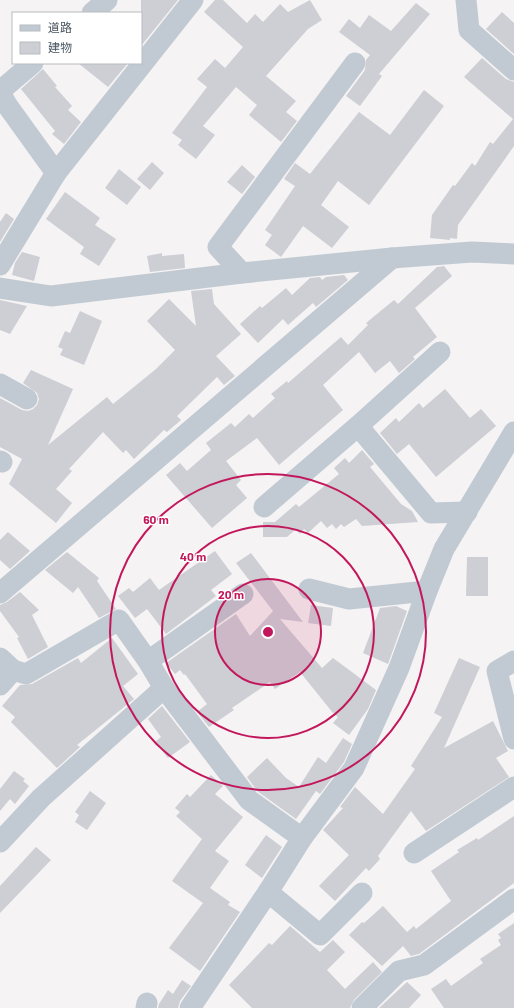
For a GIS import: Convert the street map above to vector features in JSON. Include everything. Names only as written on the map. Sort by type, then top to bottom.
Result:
[{"type":"street","points":[[93,12],[107,0]]},
{"type":"street","points":[[0,266],[56,173],[193,0]]},
{"type":"street","points":[[466,0],[469,30],[514,70]]},
{"type":"street","points":[[242,273],[218,247],[355,63]]},
{"type":"street","points":[[32,64],[0,91],[7,105],[56,173]]},
{"type":"street","points":[[0,288],[51,296],[242,273],[392,258],[472,252],[514,254]]},
{"type":"street","points":[[0,593],[392,258]]},
{"type":"street","points":[[264,507],[358,426],[440,352]]},
{"type":"street","points":[[0,384],[27,399]]},
{"type":"street","points":[[358,426],[431,513],[467,512]]},
{"type":"street","points":[[190,1008],[268,892],[302,838],[354,768],[399,668],[444,549],[467,512],[505,465],[514,432]]},
{"type":"street","points":[[309,589],[349,599],[427,591]]},
{"type":"street","points":[[148,661],[243,594]]},
{"type":"street","points":[[4,671],[26,674],[120,620],[148,661],[164,688],[249,800],[302,838]]},
{"type":"street","points":[[514,661],[497,671],[514,739]]},
{"type":"street","points":[[0,842],[41,798],[164,688]]},
{"type":"street","points":[[414,853],[514,787]]},
{"type":"street","points":[[268,892],[320,935],[362,893]]},
{"type":"street","points":[[362,1008],[399,971],[424,965],[514,899]]},
{"type":"building","points":[[141,0],[178,0],[142,45]]},
{"type":"building","points":[[215,0],[223,0],[247,23],[255,14],[263,22],[280,4],[288,12],[310,0],[322,20],[308,29],[266,76],[296,101],[286,112],[297,121],[281,142],[249,115],[257,105],[236,87],[203,126],[215,135],[196,159],[178,145],[182,140],[172,133],[207,87],[197,79],[215,59],[225,68],[243,47],[204,12]]},
{"type":"building","points":[[416,3],[430,14],[379,74],[382,76],[360,106],[346,96],[365,70],[366,60],[370,55],[339,32],[349,19],[360,28],[369,15],[391,31]]},
{"type":"building","points":[[502,12],[514,23],[514,54],[486,29]]},
{"type":"building","points":[[482,58],[506,79],[514,82],[514,146],[458,225],[457,239],[450,238],[450,240],[430,238],[432,215],[453,185],[455,186],[472,163],[475,166],[490,142],[493,144],[513,119],[464,77]]},
{"type":"building","points":[[79,64],[127,64],[108,87]]},
{"type":"building","points":[[43,69],[57,86],[55,87],[72,106],[68,110],[81,122],[64,144],[52,134],[55,131],[21,89]]},
{"type":"building","points":[[424,90],[444,106],[369,205],[338,181],[321,205],[349,227],[332,248],[303,226],[281,257],[265,245],[272,235],[265,230],[295,186],[284,179],[295,163],[310,174],[359,112],[390,135]]},
{"type":"building","points":[[152,162],[164,173],[150,190],[137,179]]},
{"type":"building","points":[[242,165],[255,177],[242,194],[227,182]]},
{"type":"building","points":[[119,169],[141,187],[127,205],[105,188]]},
{"type":"building","points":[[65,192],[100,218],[95,225],[116,239],[99,266],[80,254],[84,247],[46,219]]},
{"type":"building","points":[[6,213],[14,219],[0,242],[0,222]]},
{"type":"building","points":[[22,252],[40,257],[34,281],[12,275],[15,263]]},
{"type":"building","points":[[162,253],[162,256],[184,254],[185,268],[150,272],[147,256]]},
{"type":"building","points":[[444,266],[452,276],[415,308],[437,337],[413,357],[415,359],[399,373],[390,361],[375,373],[359,352],[323,385],[343,410],[279,465],[257,438],[226,461],[241,480],[236,485],[247,498],[212,528],[166,475],[180,463],[187,471],[211,450],[206,443],[231,423],[235,427],[249,414],[253,418],[275,398],[271,394],[287,381],[288,383],[341,337],[348,345],[368,325],[366,323],[394,300],[398,304],[437,267]]},
{"type":"building","points":[[344,275],[348,280],[316,307],[313,303],[288,325],[283,319],[258,343],[240,324],[260,306],[262,308],[286,288],[292,295],[310,278],[320,277],[322,280],[326,277]]},
{"type":"building","points":[[212,289],[214,304],[241,334],[216,356],[235,376],[224,385],[217,377],[177,416],[181,420],[167,432],[164,430],[134,459],[126,450],[123,453],[103,432],[69,469],[72,471],[56,489],[72,503],[56,523],[9,484],[22,459],[0,447],[0,398],[22,410],[28,411],[33,409],[37,405],[39,399],[37,393],[23,383],[31,370],[73,389],[48,445],[107,397],[113,404],[156,369],[175,350],[147,321],[169,299],[196,326],[191,291]]},
{"type":"building","points":[[0,300],[27,306],[10,334],[0,330]]},
{"type":"building","points":[[80,311],[102,321],[84,365],[60,355],[63,349],[58,347],[65,331],[70,333]]},
{"type":"building","points":[[445,389],[470,418],[481,409],[496,426],[436,477],[409,444],[397,454],[380,433],[396,418],[399,422],[419,403],[423,408]]},
{"type":"building","points":[[362,450],[374,464],[370,467],[401,504],[412,511],[418,522],[362,526],[356,519],[344,527],[341,524],[336,529],[332,524],[327,528],[321,521],[308,533],[304,529],[300,534],[296,529],[287,537],[263,537],[263,522],[275,522],[296,504],[299,507],[339,474],[334,468],[345,458],[349,463]]},
{"type":"building","points":[[8,532],[30,551],[10,569],[0,560],[0,540]]},
{"type":"building","points":[[215,551],[232,574],[211,590],[216,596],[166,634],[147,609],[135,618],[118,596],[129,588],[133,592],[150,578],[159,590]]},
{"type":"building","points":[[67,552],[99,578],[97,581],[116,609],[99,618],[78,587],[73,593],[45,570]]},
{"type":"building","points":[[251,553],[303,622],[280,619],[322,668],[333,658],[376,690],[368,709],[349,735],[333,723],[338,717],[333,713],[300,672],[275,689],[270,682],[232,708],[234,710],[209,727],[197,712],[207,704],[185,674],[184,675],[180,670],[175,674],[166,663],[236,614],[250,636],[273,611],[236,563]]},
{"type":"building","points":[[467,557],[488,557],[488,596],[466,596]]},
{"type":"building","points":[[20,592],[39,610],[32,615],[48,647],[28,659],[17,638],[19,637],[0,611],[0,605],[7,602]]},
{"type":"building","points":[[311,605],[333,608],[331,626],[308,623]]},
{"type":"building","points":[[396,606],[407,611],[388,664],[363,653],[380,608]]},
{"type":"building","points":[[112,638],[138,674],[123,686],[134,699],[77,745],[80,747],[57,768],[11,722],[15,717],[2,706],[20,685],[32,684],[78,658],[81,663]]},
{"type":"building","points":[[459,658],[480,667],[444,748],[493,721],[508,751],[496,758],[509,777],[426,831],[411,811],[378,856],[380,859],[369,871],[366,868],[335,901],[319,886],[349,855],[323,830],[343,808],[340,807],[355,787],[383,814],[415,769],[411,766],[442,717],[434,713]]},
{"type":"building","points":[[162,706],[190,742],[168,758],[155,742],[161,737],[148,719]]},
{"type":"building","points":[[343,738],[352,744],[344,762],[320,794],[316,791],[296,819],[257,791],[247,777],[267,758],[286,778],[299,787],[318,757],[326,763]]},
{"type":"building","points":[[14,771],[25,779],[23,781],[29,786],[15,804],[10,799],[0,811],[0,789]]},
{"type":"building","points":[[211,775],[223,786],[215,794],[243,817],[215,851],[229,861],[210,888],[230,902],[228,905],[240,912],[200,971],[169,948],[203,903],[172,881],[202,839],[176,816],[180,812],[175,808],[187,794],[190,797]]},
{"type":"building","points":[[90,791],[106,803],[87,830],[75,822],[79,815],[75,812]]},
{"type":"building","points":[[514,816],[514,883],[419,954],[411,956],[403,946],[382,966],[349,935],[362,922],[364,923],[383,906],[407,932],[414,926],[416,929],[451,901],[431,871],[459,852],[457,850],[477,838],[478,840]]},
{"type":"building","points":[[266,835],[282,847],[262,878],[245,865]]},
{"type":"building","points":[[36,847],[51,860],[0,913],[0,886]]},
{"type":"building","points":[[514,923],[514,1008],[444,1008],[431,989],[446,979],[451,986],[483,963],[480,959],[501,945],[498,940],[501,938],[498,934]]},
{"type":"building","points":[[290,926],[320,952],[333,940],[345,952],[327,970],[345,989],[373,962],[382,972],[354,1000],[350,1008],[252,1008],[229,985],[269,943],[272,945]]},
{"type":"building","points":[[182,980],[191,986],[180,1001],[178,1008],[158,1008],[168,990],[173,994]]},
{"type":"building","points":[[407,982],[421,995],[409,1008],[379,1008]]}]
